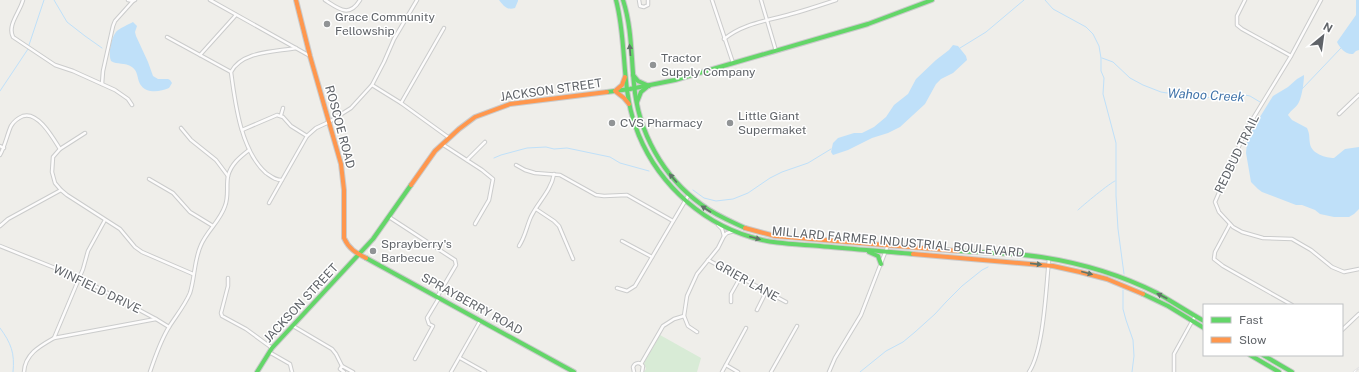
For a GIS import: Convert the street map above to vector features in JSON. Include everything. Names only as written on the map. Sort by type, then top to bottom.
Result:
[{"type":"main road","name":"ROSCOE ROAD","points":[[296,0],[344,181],[344,240],[350,249],[359,254]]},
{"type":"main road","name":"MILLARD FARMER INDUSTRIAL BOULEVARD","points":[[616,0],[619,9],[627,90],[638,134],[652,161],[666,181],[703,215],[717,223],[749,237],[772,242],[1048,266],[1081,272],[1121,285],[1145,295],[1203,327]]},
{"type":"main road","name":"MILLARD FARMER INDUSTRIAL BOULEVARD","points":[[623,0],[628,27],[634,89],[643,127],[654,153],[671,176],[688,196],[706,210],[738,226],[775,236],[1049,259],[1093,269],[1128,280],[1169,300],[1203,320]]},
{"type":"main road","name":"JACKSON STREET","points":[[257,372],[272,348],[373,239],[427,160],[448,137],[475,118],[496,108],[521,103],[634,89],[675,80],[776,52],[868,24],[932,0]]},
{"type":"main road","points":[[626,74],[622,85],[615,91],[624,98],[630,106]]},
{"type":"main road","points":[[633,74],[638,81],[649,86],[639,95],[637,105]]},
{"type":"main road","points":[[859,249],[875,254],[880,260],[881,264]]},
{"type":"main road","name":"SPRAYBERRY ROAD","points":[[359,254],[574,372]]},
{"type":"main road","points":[[1252,356],[1279,372]]},
{"type":"main road","points":[[1265,356],[1292,372]]},
{"type":"street","points":[[23,0],[21,8],[11,29],[13,38],[55,65],[73,71],[115,90],[128,99],[132,105]]},
{"type":"street","points":[[128,0],[134,1]]},
{"type":"street","points":[[210,0],[310,56]]},
{"type":"street","points":[[325,0],[345,11],[356,7],[360,0]]},
{"type":"street","points":[[269,203],[307,136],[316,128],[351,108],[363,93],[372,85],[394,39],[417,0]]},
{"type":"street","points":[[639,0],[639,4],[643,7],[648,5],[648,0]]},
{"type":"street","points":[[712,0],[733,63]]},
{"type":"street","points":[[761,0],[776,52]]},
{"type":"street","points":[[724,39],[746,26],[836,0]]},
{"type":"street","points":[[1245,0],[1237,16],[1237,25],[1291,56]]},
{"type":"street","name":"REDBUD TRAIL","points":[[1321,0],[1291,56],[1246,130],[1229,172],[1215,200],[1219,212],[1230,224],[1239,230],[1263,238],[1292,239],[1311,250],[1332,267],[1344,272],[1359,269]]},
{"type":"street","points":[[102,84],[103,71],[113,26],[115,21],[134,1]]},
{"type":"street","points":[[200,55],[236,15]]},
{"type":"street","points":[[402,103],[444,28]]},
{"type":"street","points":[[167,37],[231,72]]},
{"type":"street","points":[[282,180],[274,179],[262,169],[249,150],[239,120],[231,72],[242,59],[248,56],[296,48]]},
{"type":"street","points":[[372,85],[402,103],[448,137]]},
{"type":"street","points":[[1339,114],[1359,95]]},
{"type":"street","points":[[281,116],[283,108]]},
{"type":"street","points":[[0,155],[12,125],[20,117],[26,115],[34,117],[40,122],[60,149]]},
{"type":"street","points":[[242,130],[275,116],[281,116],[291,126],[307,136]]},
{"type":"street","points":[[181,128],[191,140],[216,160],[228,176]]},
{"type":"street","points":[[85,133],[60,149],[53,157],[51,165],[53,178],[61,190],[120,229],[135,248],[193,274]]},
{"type":"street","points":[[467,160],[485,142]]},
{"type":"street","points":[[441,144],[482,170],[493,179],[489,200],[475,224]]},
{"type":"street","points":[[0,146],[4,148]]},
{"type":"street","points":[[150,372],[160,345],[169,327],[189,294],[196,257],[201,244],[226,206],[228,196],[228,176],[234,164],[249,150]]},
{"type":"street","points":[[516,164],[525,170],[535,173],[560,175],[596,195],[627,195],[673,221]]},
{"type":"street","points":[[519,246],[525,236],[530,219],[552,183],[554,174]]},
{"type":"street","points":[[149,179],[174,193],[190,212],[213,226]]},
{"type":"street","points":[[0,226],[8,219],[61,190]]},
{"type":"street","points":[[617,288],[625,291],[634,288],[688,196]]},
{"type":"street","points":[[536,209],[556,224],[573,259]]},
{"type":"street","points":[[389,217],[455,260],[456,265],[427,318],[429,324],[433,326],[415,359]]},
{"type":"street","points":[[54,338],[80,278],[88,251],[105,220]]},
{"type":"street","points":[[717,223],[722,229],[724,236]]},
{"type":"street","points":[[1230,224],[1215,252],[1214,259],[1223,266],[1290,304]]},
{"type":"street","points":[[698,332],[688,326],[684,316],[690,287],[697,274],[718,248],[727,232],[734,231]]},
{"type":"street","points":[[622,240],[652,257]]},
{"type":"street","points":[[829,372],[835,358],[861,315],[888,245]]},
{"type":"street","name":"WINFIELD DRIVE","points":[[0,246],[80,278],[156,318],[169,327]]},
{"type":"street","points":[[1029,372],[1035,359],[1039,342],[1049,259]]},
{"type":"street","name":"GRIER LANE","points":[[708,260],[786,302]]},
{"type":"street","points":[[228,278],[228,286],[221,313],[222,316],[246,329],[272,348]]},
{"type":"street","points":[[730,302],[731,294],[740,278]]},
{"type":"street","points":[[757,310],[766,292]]},
{"type":"street","points":[[1343,329],[1359,314]]},
{"type":"street","points":[[642,372],[643,368],[641,364],[663,326],[674,319],[684,316]]},
{"type":"street","points":[[1174,372],[1174,354],[1195,316]]},
{"type":"street","points":[[24,372],[27,359],[41,346],[54,338],[156,318]]},
{"type":"street","points":[[452,372],[480,321]]},
{"type":"street","points":[[293,326],[332,349],[342,366],[340,370],[344,372]]},
{"type":"street","points":[[771,372],[797,326]]},
{"type":"street","points":[[722,372],[746,328]]},
{"type":"street","points":[[269,352],[290,364],[292,372]]},
{"type":"street","points":[[460,358],[485,372]]},
{"type":"street","points":[[634,372],[633,366],[636,363],[641,364]]},
{"type":"street","points":[[726,365],[738,372]]},
{"type":"street","points":[[342,366],[353,372]]},
{"type":"green space","points":[[660,335],[701,358],[697,372],[644,372],[646,369],[644,363]]},
{"type":"water","points":[[499,0],[518,1],[515,8],[510,9]]},
{"type":"water","points":[[1356,0],[1359,0],[1359,50],[1353,54],[1350,54],[1344,51],[1337,42],[1356,15]]},
{"type":"water","points":[[133,22],[137,26],[135,32],[136,36],[153,76],[158,79],[170,80],[172,83],[169,88],[149,91],[140,84],[132,67],[111,61],[110,50],[114,35],[119,29]]},
{"type":"water","points":[[953,45],[958,46],[966,56],[967,60],[953,73],[941,79],[936,84],[925,104],[900,127],[833,155],[831,152],[833,143],[838,138],[854,133],[862,133],[874,127],[886,117],[894,105],[908,94],[916,79]]},
{"type":"water","points":[[1304,75],[1303,89],[1300,99],[1288,115],[1292,120],[1307,128],[1310,144],[1313,150],[1323,156],[1334,158],[1345,149],[1359,147],[1359,209],[1349,217],[1334,217],[1320,214],[1315,210],[1302,205],[1296,205],[1262,192],[1251,182],[1246,153],[1250,133],[1273,96]]},
{"type":"waterway","points":[[29,45],[44,0]]},
{"type":"waterway","points":[[54,0],[67,22],[102,48]]},
{"type":"waterway","points":[[960,48],[986,32],[1024,0]]},
{"type":"waterway","points":[[1045,0],[1053,9],[1086,27],[1093,34],[1099,46],[1101,71],[1104,78],[1103,94],[1116,143],[1116,196],[1118,229],[1124,274]]},
{"type":"waterway","points":[[1302,89],[1341,48]]},
{"type":"waterway","points":[[0,91],[28,49]]},
{"type":"waterway","name":"Wahoo Creek","points":[[1102,58],[1113,62],[1130,78],[1161,92],[1167,93],[1175,91],[1192,97],[1202,98],[1245,95],[1250,96],[1260,102]]},
{"type":"waterway","points":[[494,158],[527,148],[567,148],[610,157],[620,163],[649,171]]},
{"type":"waterway","points":[[693,190],[704,198],[716,201],[733,199],[748,193],[770,178],[782,172],[808,163],[831,149]]},
{"type":"waterway","points":[[1078,210],[1115,181]]},
{"type":"waterway","points":[[860,372],[886,351],[903,342],[935,314],[962,286],[988,267]]},
{"type":"waterway","points":[[1123,290],[1123,309],[1133,340],[1134,356],[1132,372]]},
{"type":"waterway","points":[[0,328],[7,339],[13,354],[13,372]]},
{"type":"railway","points":[[1354,372],[1359,368]]},
{"type":"traffic: fast","points":[[616,0],[622,31],[628,94],[635,125],[653,163],[665,180],[695,209],[731,230],[768,241],[913,254]]},
{"type":"traffic: fast","points":[[623,0],[630,32],[636,102],[647,136],[655,152],[664,167],[688,194],[712,212],[745,228]]},
{"type":"traffic: fast","points":[[607,92],[675,80],[868,24],[932,0]]},
{"type":"traffic: fast","points":[[633,75],[638,81],[649,86]]},
{"type":"traffic: fast","points":[[637,102],[641,92],[647,87]]},
{"type":"traffic: fast","points":[[257,372],[272,348],[373,239],[411,185]]},
{"type":"traffic: fast","points":[[958,251],[1031,256],[1085,266],[1115,275],[1157,293],[1203,320]]},
{"type":"traffic: fast","points":[[869,252],[878,256],[881,264]]},
{"type":"traffic: fast","points":[[366,258],[574,372]]},
{"type":"traffic: fast","points":[[1143,294],[1168,306],[1203,327]]},
{"type":"traffic: fast","points":[[1252,356],[1279,372]]},
{"type":"traffic: fast","points":[[1265,356],[1292,372]]},
{"type":"traffic: slow","points":[[296,0],[310,56],[341,164],[344,190],[344,238],[353,250],[366,258]]},
{"type":"traffic: slow","points":[[625,77],[622,85],[615,91],[629,104]]},
{"type":"traffic: slow","points":[[411,185],[435,151],[459,129],[475,117],[510,104],[607,92]]},
{"type":"traffic: slow","points":[[745,228],[775,236],[958,251]]},
{"type":"traffic: slow","points":[[913,254],[1053,266],[1107,279],[1143,294]]},
{"type":"place","name":"Grace Community Fellowship","points":[[327,24]]},
{"type":"place","name":"Tractor Supply Company","points":[[653,65]]},
{"type":"place","name":"CVS Pharmacy","points":[[612,123]]},
{"type":"place","name":"Little Giant Supermaket","points":[[730,123]]},
{"type":"place","name":"Sprayberry's Barbecue","points":[[373,251]]}]
